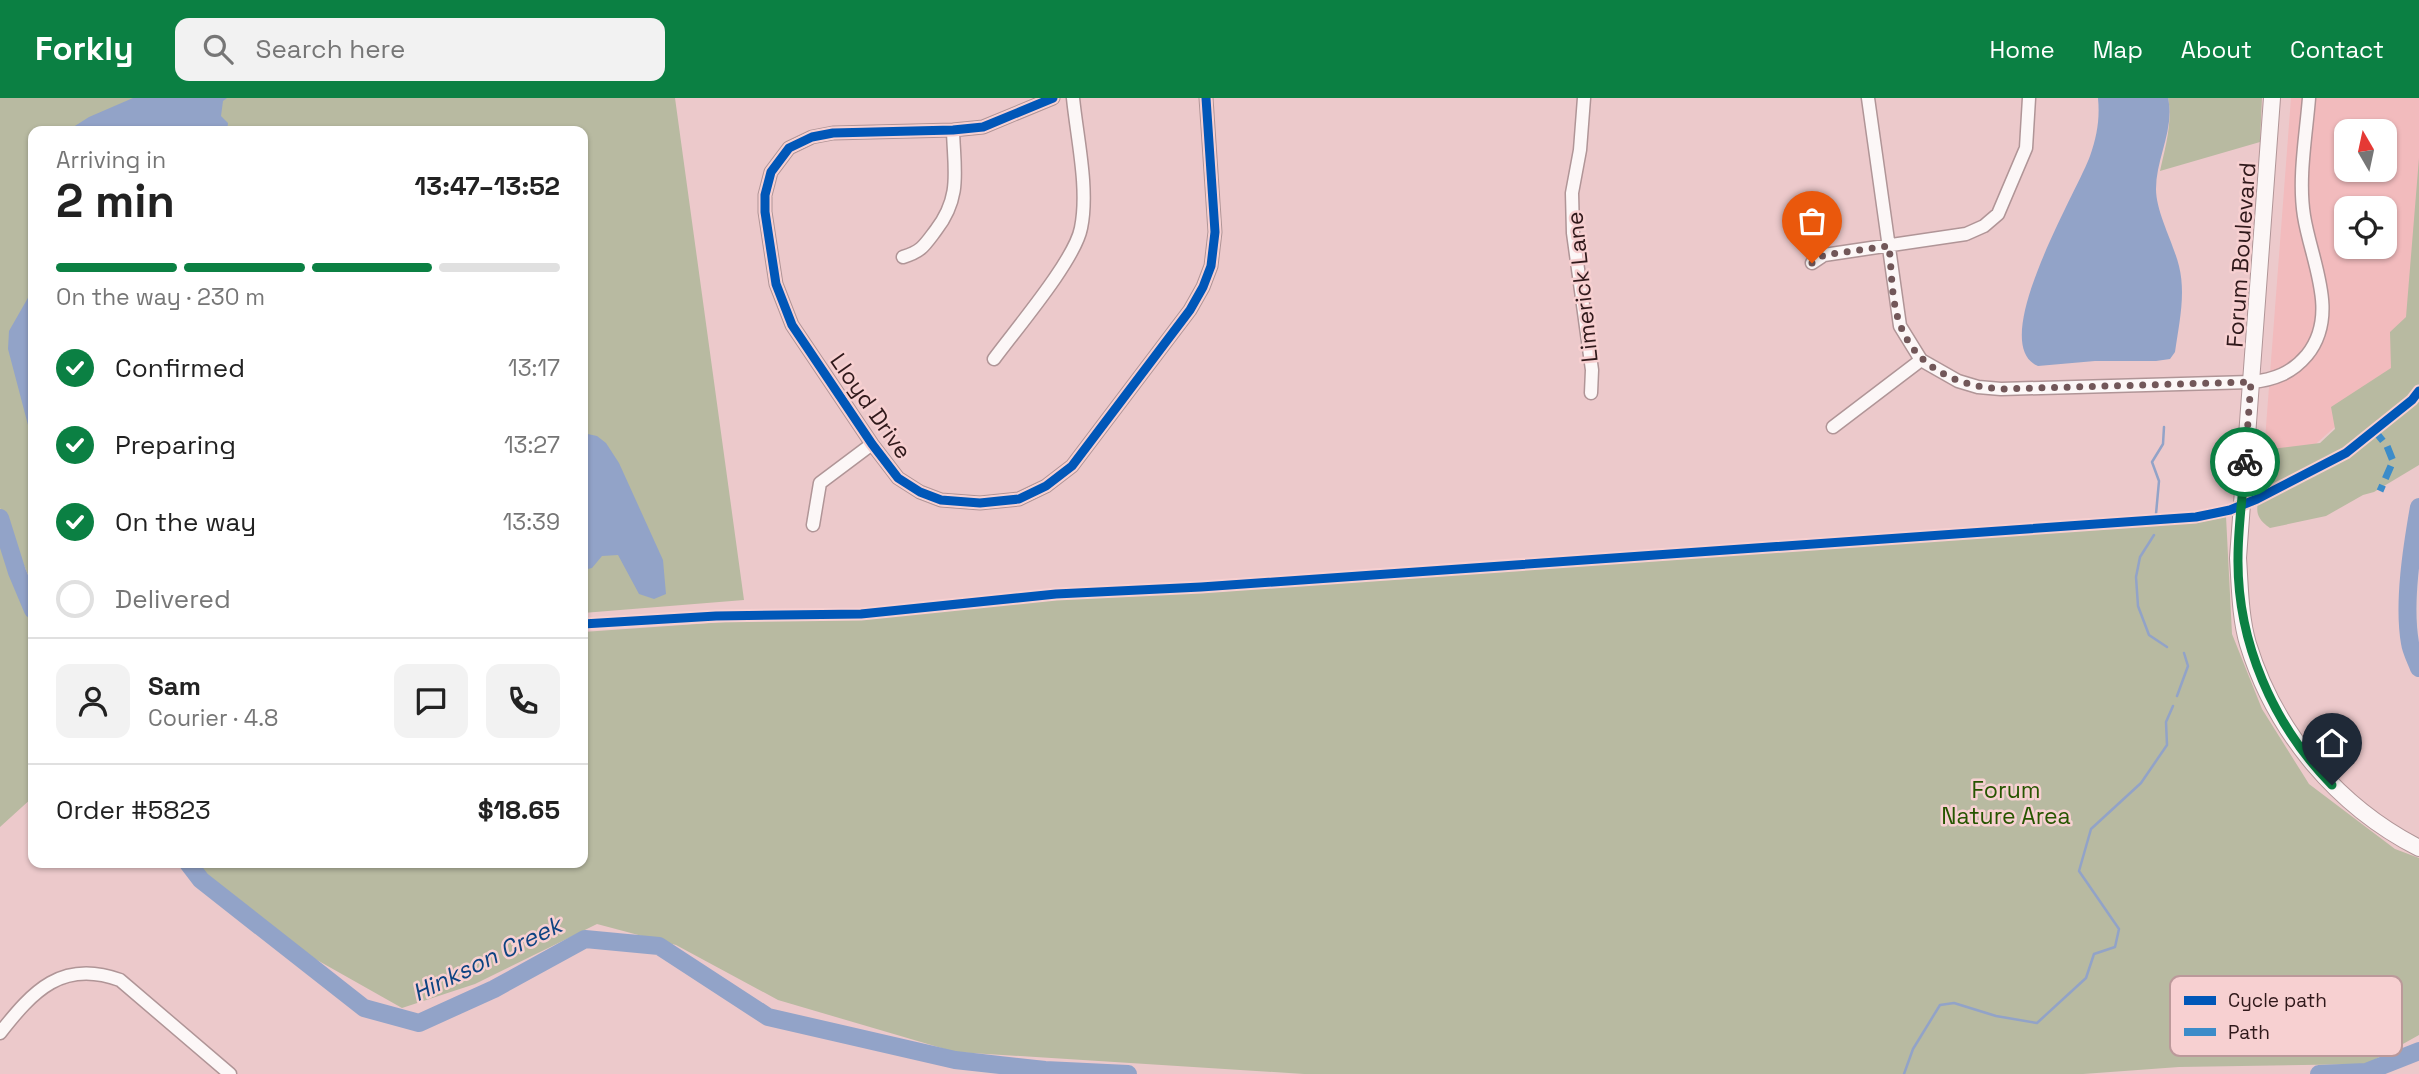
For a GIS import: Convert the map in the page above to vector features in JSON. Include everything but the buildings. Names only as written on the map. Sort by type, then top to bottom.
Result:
[{"type":"street","points":[[903,257],[921,251],[953,203],[953,130],[983,127],[1053,98]]},
{"type":"street","points":[[994,359],[1069,257],[1081,229],[1083,195],[1073,98]]},
{"type":"street","name":"Lloyd Drive","points":[[953,130],[833,133],[812,137],[789,148],[771,172],[765,195],[776,284],[792,325],[898,478],[920,492],[941,500],[980,503],[1019,499],[1046,486],[1072,466],[1190,310],[1203,287],[1211,266],[1215,232],[1206,98]]},
{"type":"street","name":"Limerick Lane","points":[[1584,98],[1580,150],[1572,193],[1573,233],[1592,370],[1591,393]]},
{"type":"street","points":[[1868,98],[1900,326],[1921,360],[1958,382],[2001,389],[2251,382],[2279,378],[2302,361],[2315,345],[2322,326],[2320,283],[2304,216],[2302,192],[2309,98]]},
{"type":"street","points":[[1812,263],[1824,255],[1966,234],[1984,226],[1998,214],[2026,148],[2029,98]]},
{"type":"street","name":"Forum Boulevard","points":[[2272,98],[2238,558],[2248,642],[2269,694],[2290,733],[2314,766],[2350,802],[2389,833],[2419,848]]},
{"type":"street","points":[[1833,427],[1921,360]]},
{"type":"street","points":[[813,525],[820,483],[872,444]]},
{"type":"street","points":[[0,1033],[21,1006],[40,988],[64,976],[84,972],[104,974],[120,980],[230,1074]]},
{"type":"shaded area","points":[[2291,98],[2419,98],[2419,250],[2410,360],[2300,458],[2263,466]]},
{"type":"green space","points":[[0,98],[675,98],[744,600],[588,613],[588,126],[28,126],[28,575],[0,508]]},
{"type":"green space","points":[[2168,98],[2262,98],[2260,142],[2160,171],[2169,125]]},
{"type":"green space","points":[[2419,158],[2419,465],[2326,516],[2270,528],[2258,514],[2261,486],[2258,463],[2271,449],[2320,443],[2335,429],[2331,407],[2391,368],[2390,332],[2406,317]]},
{"type":"green space","name":"Forum Nature Area","points":[[2226,516],[2232,634],[2262,709],[2309,784],[2395,849],[2419,858],[2419,1035],[2402,1044],[2402,976],[2170,976],[2170,1056],[2381,1056],[2367,1064],[2179,1067],[2083,1074],[1304,1074],[955,1052],[778,1000],[676,945],[597,924],[475,984],[402,1008],[301,951],[195,868],[588,868],[588,632]]},
{"type":"green space","points":[[0,518],[28,598],[28,802],[0,827]]},
{"type":"water","points":[[133,98],[227,98],[223,101],[221,116],[228,126],[75,126]]},
{"type":"water","points":[[2098,98],[2168,98],[2169,121],[2156,189],[2181,277],[2181,309],[2175,352],[2170,359],[2156,361],[2095,361],[2038,366],[2025,352],[2022,329],[2028,299],[2054,232],[2090,156],[2099,113]]},
{"type":"water","points":[[28,298],[28,425],[8,349],[9,331]]},
{"type":"water","points":[[588,434],[597,436],[606,443],[619,463],[663,560],[666,594],[654,599],[639,594],[618,555],[602,556],[588,569]]},
{"type":"waterway","points":[[2156,514],[2159,481],[2152,462],[2163,444],[2164,427]]},
{"type":"waterway","name":"Hinkson Creek","points":[[2419,507],[2411,557],[2407,610],[2411,646],[2419,668]]},
{"type":"waterway","name":"Hinkson Creek","points":[[0,518],[28,598]]},
{"type":"waterway","points":[[2154,535],[2140,557],[2136,577],[2138,606],[2149,635],[2167,647]]},
{"type":"waterway","points":[[2177,696],[2188,666],[2184,653]]},
{"type":"waterway","points":[[1904,1074],[1913,1049],[1940,1005],[1954,1003],[1996,1016],[2037,1023],[2086,978],[2094,954],[2115,947],[2119,929],[2079,871],[2091,829],[2141,783],[2167,745],[2166,722],[2173,706]]},
{"type":"waterway","name":"Hinkson Creek","points":[[192,868],[201,880],[364,1008],[419,1023],[494,989],[585,939],[659,946],[768,1017],[955,1060],[1045,1070],[1128,1074]]},
{"type":"waterway","name":"Hinkson Creek","points":[[2319,1074],[2366,1072],[2419,1051]]},
{"type":"marked path","points":[[2374,430],[2387,446],[2393,461],[2380,491]]},
{"type":"cycle path","points":[[1053,98],[983,127],[833,133],[812,137],[789,148],[771,172],[765,195],[765,212],[776,284],[792,325],[898,478],[920,492],[941,500],[980,503],[1019,499],[1046,486],[1072,466],[1190,310],[1211,266],[1215,232],[1206,98]]},
{"type":"cycle path","points":[[588,624],[716,616],[861,614],[1056,594],[1201,587],[2196,517],[2230,510],[2257,499],[2346,453],[2412,400],[2419,391]]},
{"type":"way so far","points":[[1812,263],[1824,255],[1889,246],[1900,326],[1921,360],[1958,382],[2001,389],[2251,382],[2245,462]]},
{"type":"route","points":[[2245,462],[2238,558],[2248,642],[2269,694],[2290,733],[2332,785]]}]
